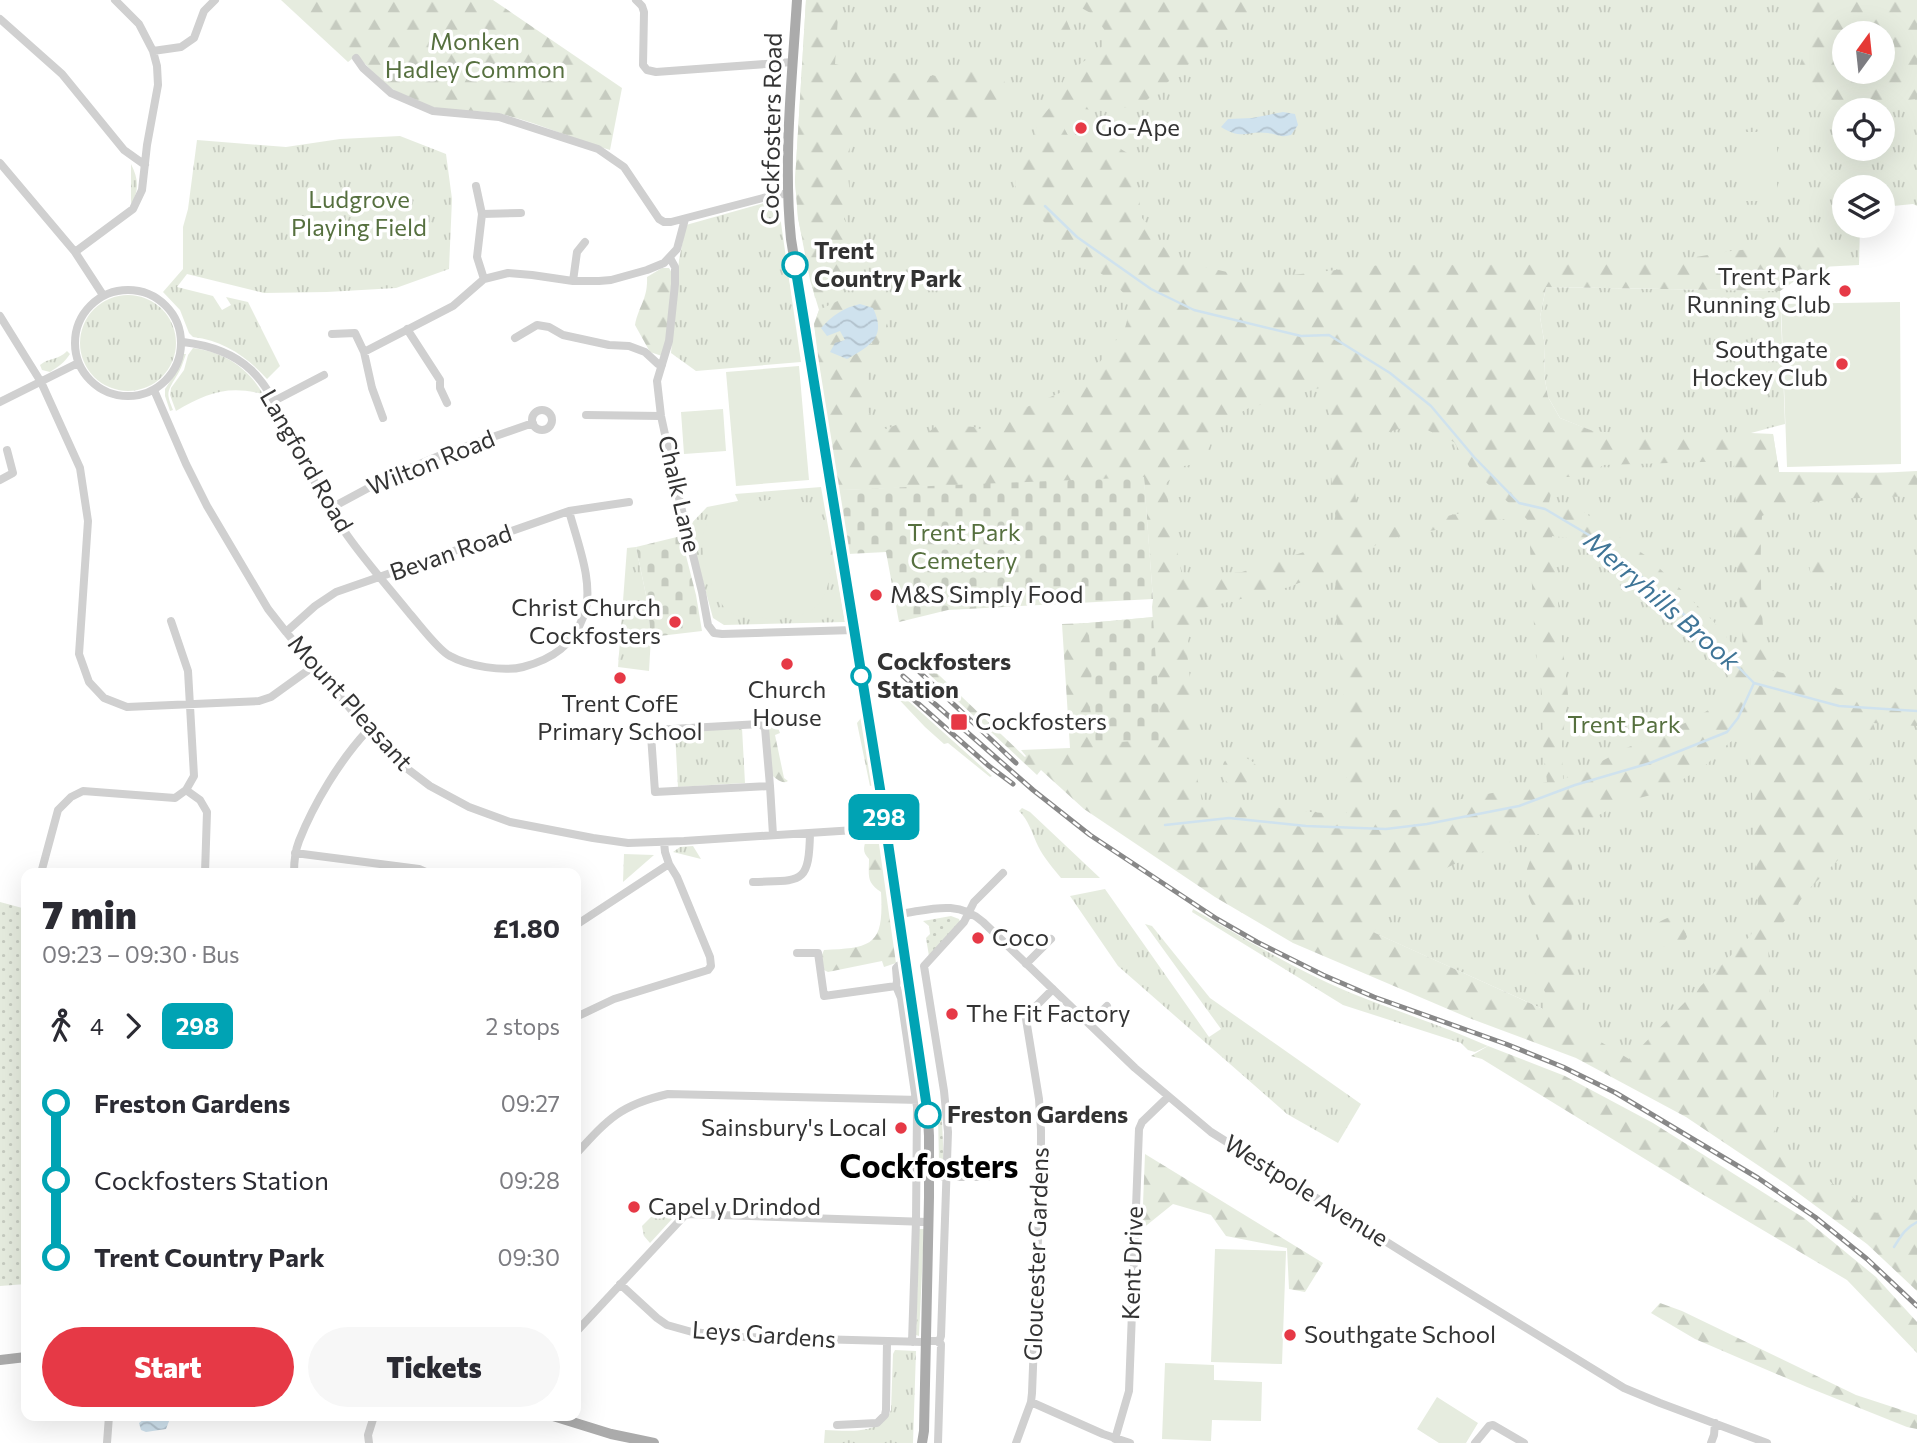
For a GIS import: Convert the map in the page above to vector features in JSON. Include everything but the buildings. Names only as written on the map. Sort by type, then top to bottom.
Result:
[{"type":"main road","name":"Cockfosters Road","points":[[797,0],[788,193],[791,239],[900,914],[923,1103],[929,1177],[924,1443]]},
{"type":"main road","points":[[0,1360],[21,1358]]},
{"type":"main road","points":[[569,1421],[654,1443]]},
{"type":"street","points":[[75,252],[133,209],[142,190],[158,85],[153,51],[139,24],[115,0]]},
{"type":"street","points":[[153,51],[181,47],[194,38],[204,11],[215,0]]},
{"type":"street","points":[[636,0],[644,12],[643,65],[651,72],[793,62]]},
{"type":"street","points":[[0,19],[62,74],[124,150],[145,165]]},
{"type":"street","points":[[356,58],[363,68],[391,93],[433,111],[499,117],[598,149],[624,167],[659,219],[664,222],[788,193]]},
{"type":"street","points":[[0,163],[75,252],[103,295]]},
{"type":"street","points":[[476,186],[482,214],[477,257],[484,279]]},
{"type":"street","points":[[482,214],[521,213]]},
{"type":"street","name":"Chalk Lane","points":[[685,219],[677,249],[670,258],[675,267],[675,284],[669,341],[657,380],[661,416],[710,630],[722,634],[854,630]]},
{"type":"street","points":[[573,281],[577,252],[585,242]]},
{"type":"street","points":[[365,352],[453,306],[484,279],[508,273],[573,281],[611,280],[647,270],[670,258]]},
{"type":"street","points":[[127,289],[148,293],[168,307],[176,320],[183,342],[175,370],[166,382],[154,390],[133,397],[108,393],[86,377],[78,363],[74,342],[79,321],[90,304],[103,295],[127,289]]},
{"type":"street","points":[[0,316],[41,382],[80,468],[88,521],[79,654],[89,682],[104,698],[127,707],[259,701],[271,697],[314,666]]},
{"type":"street","points":[[515,338],[537,325],[549,327],[563,335],[610,345],[629,346],[645,352],[662,365]]},
{"type":"street","points":[[407,329],[440,380],[440,388],[447,403]]},
{"type":"street","points":[[332,334],[355,332],[365,352],[372,388],[383,418]]},
{"type":"street","name":"Langford Road","points":[[183,342],[203,344],[223,351],[250,370],[274,401],[302,457],[348,536],[423,629],[449,656],[478,665],[511,670],[542,662],[570,643],[584,614],[589,592],[569,511]]},
{"type":"street","points":[[0,402],[78,363]]},
{"type":"street","points":[[274,401],[324,375]]},
{"type":"street","name":"Mount Pleasant","points":[[154,390],[207,506],[254,586],[286,632],[368,730],[401,764],[430,786],[492,817],[522,825],[628,843],[886,828]]},
{"type":"street","points":[[586,415],[661,416]]},
{"type":"street","name":"Wilton Road","points":[[331,508],[384,479],[441,455],[533,423]]},
{"type":"street","points":[[0,480],[13,473],[7,450]]},
{"type":"street","name":"Bevan Road","points":[[286,632],[335,592],[569,511],[629,502]]},
{"type":"street","points":[[42,868],[58,810],[71,797],[83,791],[175,797],[186,790],[194,776],[188,671],[171,621]]},
{"type":"street","points":[[770,786],[654,792],[651,735],[654,730],[659,729],[760,724],[765,728],[770,786],[773,835]]},
{"type":"street","points":[[294,868],[298,842],[326,787],[357,741],[368,730]]},
{"type":"street","points":[[186,790],[200,800],[207,813],[205,868]]},
{"type":"street","points":[[753,882],[794,880],[804,873],[809,859],[810,833]]},
{"type":"street","points":[[581,1015],[614,999],[708,970],[711,966],[710,957],[669,864],[664,842]]},
{"type":"street","points":[[295,853],[411,868]]},
{"type":"street","points":[[581,922],[669,864]]},
{"type":"street","points":[[938,1443],[939,1342],[942,1336],[948,1132],[924,966],[964,922],[974,902],[1003,873]]},
{"type":"street","points":[[900,914],[947,907],[969,912]]},
{"type":"street","name":"Westpole Avenue","points":[[969,912],[977,916],[1168,1097],[1212,1132],[1624,1388],[1715,1423],[1747,1440],[1767,1443]]},
{"type":"street","points":[[1026,964],[1051,939]]},
{"type":"street","points":[[797,953],[818,953],[824,996],[896,986],[896,968],[906,963]]},
{"type":"street","name":"Cockfosters Road","points":[[896,986],[901,998],[923,1103],[912,1342]]},
{"type":"street","name":"Gloucester Gardens","points":[[1016,1443],[1031,1402],[1041,1130],[1039,1099],[1026,1019],[1053,989]]},
{"type":"street","points":[[1089,1024],[1107,1006]]},
{"type":"street","points":[[581,1148],[614,1114],[649,1098],[668,1094],[923,1103],[946,1108]]},
{"type":"street","name":"Kent Drive","points":[[1115,1439],[1129,1391],[1139,1129],[1142,1122],[1168,1097]]},
{"type":"street","points":[[929,1177],[989,1177]]},
{"type":"street","points":[[581,1327],[685,1215],[929,1222]]},
{"type":"street","points":[[927,1269],[943,1270]]},
{"type":"street","name":"Leys Gardens","points":[[620,1284],[657,1318],[667,1325],[685,1331],[743,1337],[924,1341]]},
{"type":"street","points":[[837,1425],[877,1423],[884,1415],[887,1341]]},
{"type":"street","points":[[924,1341],[939,1342]]},
{"type":"street","points":[[1031,1402],[1130,1443]]},
{"type":"street","points":[[107,1443],[109,1421]]},
{"type":"street","points":[[360,1443],[369,1439],[373,1421]]},
{"type":"street","points":[[1711,1443],[1715,1423]]},
{"type":"street","points":[[1475,1443],[1489,1426],[1493,1425],[1524,1443]]},
{"type":"green space","name":"Monken Hadley Common","points":[[281,0],[493,0],[622,88],[610,150],[501,114],[440,109],[409,99],[381,80],[357,55],[348,62]]},
{"type":"green space","name":"Trent Park","points":[[806,0],[1917,0],[1917,206],[1895,206],[1895,175],[1832,175],[1832,238],[1860,238],[1859,265],[1532,282],[1537,431],[1592,431],[1560,418],[1548,397],[1540,317],[1546,287],[1780,291],[1785,424],[1751,433],[1773,434],[1780,478],[1917,471],[1917,1271],[1554,1014],[1111,814],[1065,625],[1155,617],[1144,478],[839,490],[814,324],[819,310],[798,218],[795,181]]},
{"type":"green space","points":[[806,0],[839,0],[835,64],[858,70],[926,76],[952,75],[969,68],[1005,82],[1005,92],[1000,105],[979,128],[963,124],[869,121],[857,129],[846,158],[851,203],[844,219],[853,234],[854,252],[842,288],[815,298],[798,218],[795,181]]},
{"type":"green space","points":[[1073,0],[1264,0],[1141,105],[1102,111],[1074,108],[1063,126],[1070,139],[1100,136],[1132,156],[1142,218],[1174,260],[1258,279],[1380,265],[1655,264],[1731,251],[1782,246],[1826,247],[1843,252],[1825,271],[1799,278],[1780,291],[1546,287],[1540,317],[1545,346],[1544,374],[1548,397],[1560,418],[1593,431],[1679,438],[1773,434],[1779,472],[1917,473],[1917,496],[1833,499],[1779,507],[1762,516],[1761,572],[1765,642],[1772,670],[1867,697],[1917,696],[1917,726],[1873,723],[1870,803],[1850,848],[1810,888],[1768,942],[1775,1143],[1873,1212],[1902,1218],[1917,1207],[1917,1291],[1867,1244],[1786,1184],[1686,1117],[1576,1058],[1469,1018],[1293,943],[1215,897],[1084,809],[1041,770],[1037,775],[915,661],[920,657],[1025,757],[1021,750],[1070,748],[1062,624],[1088,623],[1092,664],[1133,741],[1160,741],[1144,478],[839,490],[814,324],[819,310],[854,293],[894,303],[869,371],[865,397],[867,409],[886,429],[903,422],[921,438],[939,424],[974,427],[996,434],[1008,415],[1081,384],[1104,357],[1125,328],[1132,302],[1112,281],[1069,252],[1029,207],[1014,203],[1016,178],[1040,119],[1057,99],[1064,79],[1081,63],[1099,52],[1108,35],[1094,15]],"holes":[[[840,331],[873,343],[847,359],[845,340]],[[1323,387],[1331,424],[1330,466],[1338,541],[1242,572],[1182,576],[1165,484],[1209,448],[1218,425],[1249,408]],[[1418,426],[1454,442],[1470,468],[1509,503],[1361,534],[1354,468],[1363,449],[1370,442],[1398,429]],[[1734,461],[1735,546],[1744,658],[1713,621],[1649,558],[1578,508],[1549,503],[1556,477],[1589,477],[1603,465]],[[1524,516],[1533,527],[1530,547],[1535,645],[1542,695],[1547,782],[1422,807],[1364,813],[1365,687],[1344,687],[1347,815],[1299,811],[1231,800],[1203,806],[1192,752],[1191,688],[1187,652],[1196,610],[1289,587],[1336,568],[1337,624],[1343,679],[1363,680],[1363,597],[1368,548],[1404,535]],[[1552,536],[1577,539],[1651,595],[1741,690],[1692,720],[1563,779],[1562,743],[1568,695]],[[1749,730],[1758,908],[1751,935],[1629,1059],[1576,1027],[1581,1010],[1580,993],[1571,944],[1574,915],[1572,866],[1577,827],[1623,802],[1663,792],[1707,764],[1729,743]],[[1539,834],[1525,880],[1530,899],[1542,922],[1534,970],[1547,996],[1543,1009],[1373,932],[1397,903],[1430,877],[1504,844]]]},
{"type":"green space","points":[[1807,0],[1917,0],[1917,99],[1895,101],[1895,98],[1832,98],[1832,102],[1814,102],[1801,81],[1798,70],[1806,47]]},
{"type":"green space","points":[[1062,18],[1066,19],[1074,33],[1081,29],[1085,30],[1086,34],[1056,42],[1055,29]]},
{"type":"green space","points":[[1742,132],[1777,132],[1777,201],[1742,201]]},
{"type":"green space","name":"Ludgrove Playing Field","points":[[400,136],[446,154],[452,199],[449,269],[396,288],[327,292],[264,293],[187,274],[177,287],[213,296],[222,310],[231,305],[226,297],[248,302],[280,366],[267,379],[234,351],[215,342],[193,337],[189,333],[180,310],[163,292],[183,269],[183,227],[197,140],[286,147],[340,139]]},
{"type":"green space","points":[[131,164],[137,184],[131,204]]},
{"type":"green space","points":[[768,202],[778,202],[801,362],[696,371],[671,353],[679,260],[686,225]]},
{"type":"green space","points":[[662,268],[669,268],[672,273],[667,342],[662,356],[650,352],[635,325],[646,291],[647,277]]},
{"type":"green space","points":[[128,295],[146,299],[162,309],[172,325],[176,343],[172,361],[162,377],[146,387],[128,391],[110,387],[94,377],[84,361],[80,343],[84,325],[94,309],[110,299]]},
{"type":"green space","name":"Southgate Hockey Club","points":[[1900,302],[1901,464],[1787,467],[1781,304]]},
{"type":"green space","points":[[193,348],[234,362],[250,376],[263,394],[239,390],[218,392],[176,411],[170,395],[171,388],[184,370]]},
{"type":"green space","points":[[67,351],[70,354],[59,366],[50,372],[42,370],[40,365]]},
{"type":"green space","points":[[183,354],[186,354],[181,369],[168,393],[173,410],[170,411],[165,389]]},
{"type":"green space","points":[[799,366],[809,480],[736,486],[726,372]]},
{"type":"green space","points":[[723,409],[726,451],[684,454],[681,412]]},
{"type":"green space","name":"Trent Park Cemetery","points":[[1144,477],[1153,599],[948,610],[899,622],[886,552],[848,554],[839,490]]},
{"type":"green space","points":[[821,487],[845,622],[724,625],[713,618],[688,527],[707,507],[738,501],[735,494]]},
{"type":"green space","points":[[781,499],[804,503],[819,516],[829,542],[830,574],[827,588],[813,609],[799,615],[766,618],[734,614],[726,609],[712,584],[703,551],[704,529],[721,511],[746,503]]},
{"type":"green space","points":[[681,536],[702,631],[651,637],[647,600],[636,547]]},
{"type":"green space","points":[[636,547],[647,600],[651,637],[649,671],[618,667],[627,548]]},
{"type":"green space","points":[[1821,552],[1833,557],[1840,570],[1832,586],[1821,588],[1812,584],[1809,564]]},
{"type":"green space","points":[[1153,617],[1160,741],[1096,744],[1090,708],[1092,664],[1088,623]]},
{"type":"green space","points":[[894,688],[992,776],[948,743],[944,744],[925,727],[890,690]]},
{"type":"green space","points":[[861,718],[873,785],[870,786],[857,723]]},
{"type":"green space","points":[[766,721],[775,724],[780,733],[775,735],[784,778],[788,781],[786,782],[770,774]]},
{"type":"green space","points":[[742,728],[745,783],[678,787],[675,732]]},
{"type":"green space","points":[[1235,755],[1256,765],[1258,779],[1253,785],[1235,786],[1223,779],[1223,764]]},
{"type":"green space","points":[[1022,808],[1030,812],[1100,878],[1061,878],[1040,850],[1028,823],[1019,811]]},
{"type":"green space","points":[[873,837],[879,844],[896,963],[884,967],[882,961],[828,972],[824,970],[821,957],[824,950],[864,945],[877,933],[881,892],[871,882],[869,859],[864,851],[866,840]]},
{"type":"green space","points":[[693,846],[701,859],[673,852],[680,847]]},
{"type":"green space","points":[[624,854],[654,855],[623,882]]},
{"type":"green space","points":[[1105,889],[1209,1037],[1221,1029],[1145,924],[1152,926],[1210,998],[1361,1104],[1338,1143],[1287,1114],[1118,966],[1070,896]]},
{"type":"green space","points":[[0,902],[21,908],[21,1284],[0,1286]]},
{"type":"green space","points":[[1193,909],[1271,954],[1331,984],[1488,1046],[1475,1052],[1468,1050],[1461,1043],[1343,1005],[1192,912]]},
{"type":"green space","points":[[951,916],[960,922],[929,956],[926,938],[930,934],[929,926],[923,921]]},
{"type":"green space","points":[[1670,917],[1682,925],[1687,937],[1673,948],[1656,943],[1655,938],[1656,926]]},
{"type":"green space","points":[[1488,1046],[1565,1076],[1653,1123],[1804,1218],[1876,1277],[1917,1322],[1917,1353],[1847,1280],[1482,1059],[1471,1056]]},
{"type":"green space","points":[[938,1116],[942,1119],[944,1168],[941,1171],[939,1161]]},
{"type":"green space","points":[[1145,1154],[1323,1263],[1305,1292],[1289,1289],[1287,1248],[1226,1236],[1211,1215],[1173,1204],[1142,1229]]},
{"type":"green space","points":[[658,1210],[672,1219],[650,1243],[644,1236],[642,1226]]},
{"type":"green space","points":[[919,1229],[924,1229],[919,1336],[916,1335]]},
{"type":"green space","points":[[1215,1249],[1286,1251],[1282,1364],[1211,1362]]},
{"type":"green space","points":[[1660,1303],[1682,1311],[1856,1395],[1917,1415],[1917,1429],[1807,1387],[1695,1339],[1651,1313]]},
{"type":"green space","points":[[895,1350],[916,1351],[913,1443],[824,1443],[825,1430],[863,1430],[880,1424],[886,1418],[891,1410]]},
{"type":"green space","points":[[1165,1363],[1214,1365],[1214,1380],[1262,1382],[1261,1421],[1212,1420],[1211,1441],[1162,1439]]},
{"type":"green space","points":[[1437,1397],[1478,1423],[1466,1443],[1439,1443],[1417,1429]]},
{"type":"water","points":[[1283,112],[1295,114],[1298,125],[1291,135],[1261,132],[1240,134],[1221,127],[1228,119]]},
{"type":"water","points":[[860,304],[873,308],[877,318],[874,340],[847,359],[830,352],[835,343],[845,340],[840,331],[827,336],[821,328],[839,313]]},
{"type":"water","points":[[169,1421],[166,1429],[146,1432],[141,1430],[139,1423]]},
{"type":"waterway","name":"Merryhills Brook","points":[[1045,206],[1077,237],[1151,289],[1194,310],[1301,336],[1329,335],[1390,373],[1431,406],[1474,457],[1519,503],[1545,509],[1604,544],[1706,634],[1754,683],[1839,706],[1917,711]]},
{"type":"waterway","points":[[1165,825],[1229,818],[1306,826],[1386,829],[1519,806],[1575,785],[1650,763],[1727,732],[1738,718],[1754,683]]},
{"type":"waterway","points":[[1894,1247],[1906,1230],[1917,1222]]},
{"type":"railway","points":[[912,665],[1016,763]]},
{"type":"railway","points":[[903,676],[1033,790],[1090,835],[1217,919],[1323,975],[1374,997],[1506,1044],[1563,1067],[1616,1093],[1758,1178],[1815,1217],[1867,1259],[1917,1306]]},
{"type":"railway","points":[[896,684],[1013,784]]},
{"type":"bus line","name":"298","points":[[795,265],[900,914],[928,1115]]},
{"type":"place","name":"Go-Ape","points":[[1081,128]]},
{"type":"place","name":"Trent Country Park","points":[[795,265]]},
{"type":"place","name":"Trent Park Running Club","points":[[1845,291]]},
{"type":"place","name":"Southgate Hockey Club","points":[[1842,364]]},
{"type":"place","name":"M&S Simply Food","points":[[876,595]]},
{"type":"place","name":"Christ Church Cockfosters","points":[[675,622]]},
{"type":"place","name":"Church House","points":[[787,664]]},
{"type":"place","name":"Cockfosters Station","points":[[861,676]]},
{"type":"place","name":"Trent CofE Primary School","points":[[620,678]]},
{"type":"place","name":"Cockfosters","points":[[959,722]]},
{"type":"place","name":"Coco","points":[[978,938]]},
{"type":"place","name":"The Fit Factory","points":[[952,1014]]},
{"type":"place","name":"Freston Gardens","points":[[928,1115]]},
{"type":"place","name":"Sainsbury's Local","points":[[901,1128]]},
{"type":"place","name":"Capel y Drindod","points":[[634,1207]]},
{"type":"place","name":"Southgate School","points":[[1290,1335]]},
{"type":"district","name":"Cockfosters","points":[[929,1167]]}]
